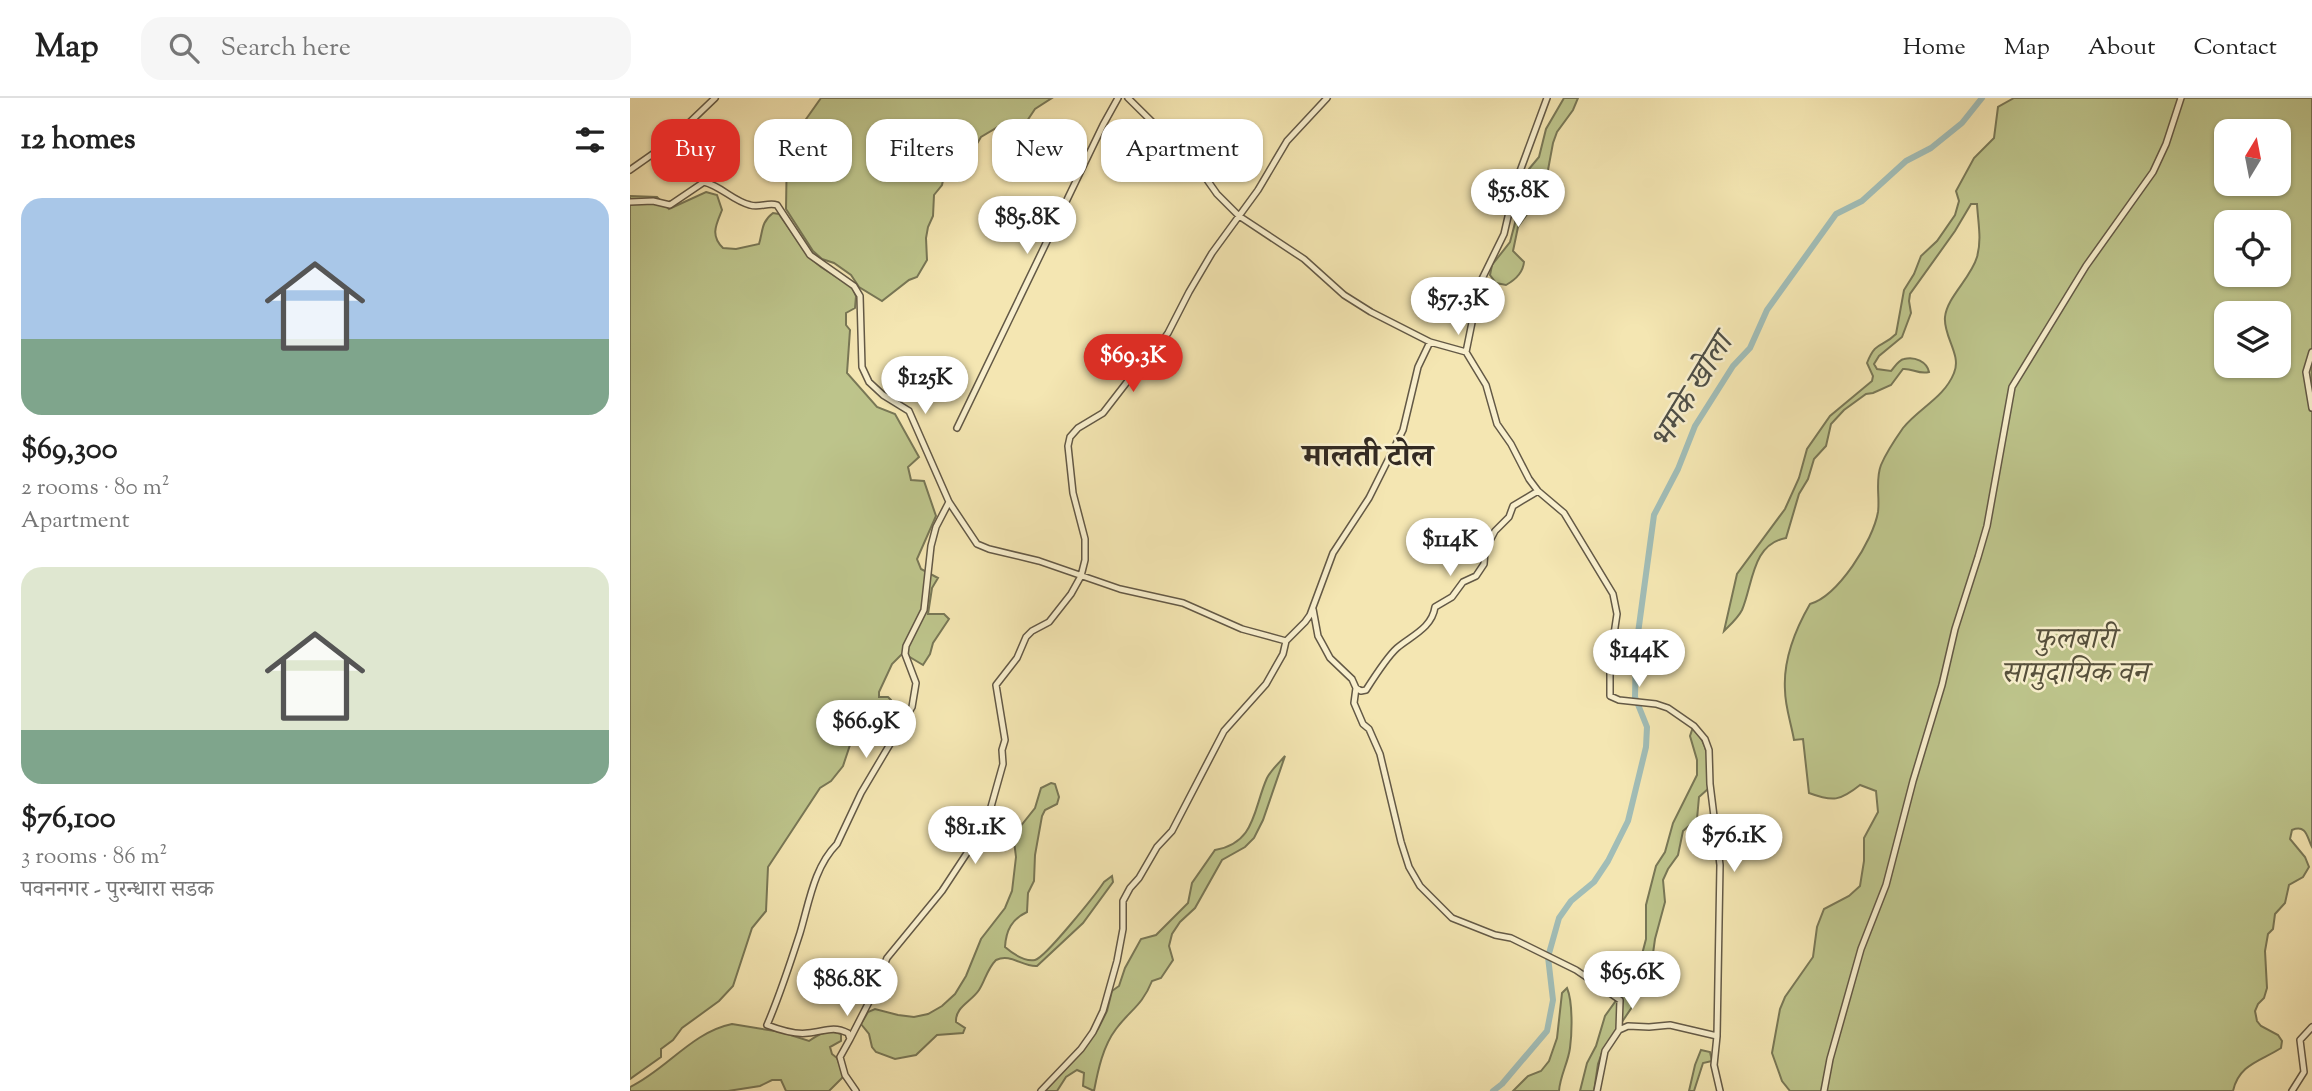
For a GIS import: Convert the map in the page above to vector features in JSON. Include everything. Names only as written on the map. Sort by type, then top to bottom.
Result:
[{"type":"street","points":[[630,170],[667,144],[715,98]]},
{"type":"street","points":[[957,428],[1118,98]]},
{"type":"street","points":[[1128,98],[1198,167],[1217,194],[1239,216],[1304,259],[1344,295],[1430,342],[1466,352]]},
{"type":"street","points":[[856,1091],[845,1075],[840,1057],[870,1000],[887,958],[942,891],[967,853],[982,839],[1003,764],[1002,750],[1005,740],[996,685],[1017,658],[1026,638],[1032,631],[1049,622],[1081,576],[1085,560],[1085,538],[1074,505],[1068,446],[1070,437],[1078,428],[1103,413],[1153,355],[1168,333],[1204,265],[1258,190],[1287,141],[1327,98]]},
{"type":"street","points":[[1547,98],[1516,182],[1504,234],[1480,283],[1466,352],[1486,385],[1497,424],[1511,444],[1529,480],[1564,513],[1615,599],[1617,614],[1608,686],[1610,696],[1668,708],[1694,726],[1705,739],[1709,750],[1710,784],[1720,865],[1717,1036],[1714,1065],[1720,1091]]},
{"type":"street","points":[[1824,1091],[1830,1059],[1860,950],[1886,885],[1955,629],[1981,547],[2012,387],[2079,276],[2153,172],[2166,144],[2181,98]]},
{"type":"street","points":[[630,202],[653,201],[670,205],[704,182],[713,184],[749,205],[777,205],[810,255],[854,286],[860,296],[862,367],[869,382],[883,395],[909,411],[949,502],[977,544],[1039,561],[1120,589],[1183,603],[1242,629],[1286,641]]},
{"type":"street","points":[[1041,1091],[1081,1049],[1104,1011],[1118,961],[1123,929],[1123,901],[1157,847],[1172,831],[1224,731],[1266,684],[1283,654],[1286,641],[1305,622],[1333,553],[1369,498],[1403,430],[1418,368],[1430,342]]},
{"type":"street","points":[[2312,352],[2306,372],[2312,408]]},
{"type":"street","points":[[1356,688],[1366,690],[1395,649],[1425,626],[1434,614],[1435,607],[1452,597],[1463,582],[1476,576],[1484,564],[1485,550],[1495,531],[1509,517],[1513,506],[1538,491]]},
{"type":"street","points":[[850,1039],[848,1033],[834,1028],[810,1034],[767,1025],[782,991],[817,876],[837,844],[861,793],[912,707],[916,683],[905,654],[906,646],[924,610],[931,546],[936,527],[949,502]]},
{"type":"street","points":[[1313,606],[1318,636],[1330,658],[1352,679],[1356,688],[1354,704],[1380,754],[1401,842],[1409,867],[1420,886],[1452,918],[1495,935],[1511,938],[1576,970],[1620,1000],[1619,1030],[1605,1051],[1597,1091]]},
{"type":"street","points":[[1619,1030],[1628,1026],[1670,1025],[1717,1036]]},
{"type":"street","points":[[2292,1091],[2304,1072],[2300,1040],[2312,1027]]},
{"type":"green space","points":[[821,98],[1052,98],[1035,109],[1028,119],[992,119],[992,130],[978,142],[978,119],[866,119],[866,182],[943,182],[934,195],[933,216],[926,238],[927,260],[917,277],[882,301],[859,287],[851,275],[813,251],[786,209],[786,182],[852,182],[852,119],[806,119]]},
{"type":"green space","points":[[1564,98],[1578,98],[1557,132],[1537,200],[1518,227],[1513,251],[1524,262],[1522,270],[1506,285],[1496,283],[1490,275],[1492,265],[1510,242],[1515,223],[1515,204],[1527,188],[1529,169],[1539,157],[1546,129]]},
{"type":"green space","name":"फुलबारी सामुदायिक वन","points":[[2014,98],[2312,98],[2312,847],[2304,830],[2292,830],[2290,839],[2305,857],[2309,867],[2303,877],[2289,885],[2285,903],[2275,914],[2265,951],[2267,988],[2255,1011],[2261,1026],[2278,1035],[2282,1041],[2281,1048],[2246,1069],[2240,1075],[2233,1091],[1790,1091],[1782,1081],[1772,1053],[1780,1009],[1785,997],[1813,957],[1817,927],[1824,909],[1849,896],[1860,886],[1864,838],[1878,812],[1876,791],[1860,785],[1841,797],[1830,799],[1809,793],[1803,739],[1794,740],[1786,702],[1788,656],[1799,624],[1810,604],[1821,599],[1843,579],[1862,552],[1875,524],[1879,471],[1888,451],[1903,428],[1938,396],[1954,373],[1956,359],[1945,317],[1950,302],[1977,257],[1977,204],[1971,204],[1910,294],[1911,313],[1902,337],[1879,356],[1874,364],[1877,369],[1891,371],[1898,362],[1912,358],[1923,363],[1929,372],[1903,369],[1891,385],[1866,394],[1844,410],[1831,424],[1826,446],[1814,459],[1808,479],[1799,494],[1786,538],[1766,548],[1760,557],[1742,610],[1724,631],[1737,574],[1785,509],[1799,478],[1807,449],[1830,416],[1872,381],[1873,376],[1867,363],[1870,356],[1876,347],[1896,334],[1904,290],[1921,256],[1937,241],[1955,215],[1959,201],[1956,191],[1974,158],[1994,138],[1998,107]]},
{"type":"green space","points":[[706,192],[717,195],[722,210],[715,234],[723,248],[736,249],[759,244],[766,220],[773,213],[779,214],[808,256],[852,287],[856,296],[855,308],[846,313],[846,325],[850,330],[847,373],[877,407],[895,414],[919,457],[908,467],[911,480],[924,481],[936,516],[917,559],[921,569],[938,578],[932,588],[928,614],[944,614],[949,619],[933,643],[923,665],[903,653],[892,664],[879,692],[879,697],[888,697],[891,700],[891,705],[876,714],[867,708],[860,716],[855,731],[859,735],[851,742],[843,766],[831,781],[820,788],[768,867],[766,911],[752,928],[733,986],[719,1001],[682,1028],[673,1040],[661,1049],[661,1057],[630,1079],[630,196],[657,197],[669,209]]},
{"type":"green space","points":[[1693,727],[1703,741],[1707,755],[1709,788],[1699,797],[1697,819],[1683,831],[1678,855],[1663,880],[1665,902],[1655,939],[1649,982],[1603,1050],[1594,1091],[1580,1091],[1587,1063],[1596,1046],[1605,1016],[1620,995],[1635,981],[1646,939],[1646,905],[1656,866],[1665,852],[1673,823],[1697,775],[1697,760],[1690,736]]},
{"type":"green space","points":[[1285,756],[1254,838],[1245,847],[1222,860],[1195,908],[1172,934],[1169,946],[1173,960],[1161,978],[1152,981],[1140,1002],[1111,1036],[1102,1058],[1094,1091],[1083,1086],[1084,1073],[1077,1070],[1066,1077],[1057,1091],[1045,1091],[1098,1029],[1107,1011],[1112,991],[1119,986],[1125,968],[1141,939],[1156,935],[1188,903],[1192,883],[1215,850],[1228,846],[1246,832],[1267,778]]},
{"type":"green space","points":[[1055,784],[1059,797],[1057,804],[1045,810],[1042,816],[1035,855],[1034,881],[1028,893],[1027,912],[1011,926],[1005,947],[1023,958],[1035,960],[1041,957],[1104,882],[1112,876],[1113,882],[1083,923],[1037,966],[1007,958],[996,960],[979,990],[958,1012],[956,1022],[965,1028],[963,1033],[937,1035],[916,1055],[895,1059],[876,1052],[869,1034],[861,1024],[868,1012],[875,1009],[914,1017],[928,1014],[955,994],[966,976],[981,939],[1005,908],[1012,891],[1016,857],[1014,841],[1020,827],[1035,808],[1041,788]]},
{"type":"green space","points":[[1567,988],[1571,1009],[1571,1042],[1559,1091],[1513,1091],[1528,1076],[1541,1071],[1549,1061],[1557,1038],[1562,993]]},
{"type":"green space","points":[[732,1024],[781,1032],[809,1041],[824,1033],[841,1034],[841,1041],[830,1047],[844,1076],[829,1091],[786,1091],[781,1080],[772,1080],[760,1086],[728,1091],[630,1091],[630,1087],[704,1035]]},
{"type":"green space","points":[[1701,1050],[1710,1052],[1712,1061],[1703,1063],[1694,1091],[1689,1091],[1695,1065]]},
{"type":"waterway","name":"भमके खोला","points":[[1493,1091],[1547,1031],[1553,1000],[1548,957],[1559,918],[1571,901],[1594,882],[1628,821],[1646,747],[1647,727],[1635,697],[1636,648],[1654,515],[1678,469],[1695,426],[1733,366],[1750,348],[1767,310],[1836,214],[1862,201],[1906,161],[1931,148],[1962,123],[1982,98]]},
{"type":"district","name":"मालती टोल","points":[[1368,458]]}]
